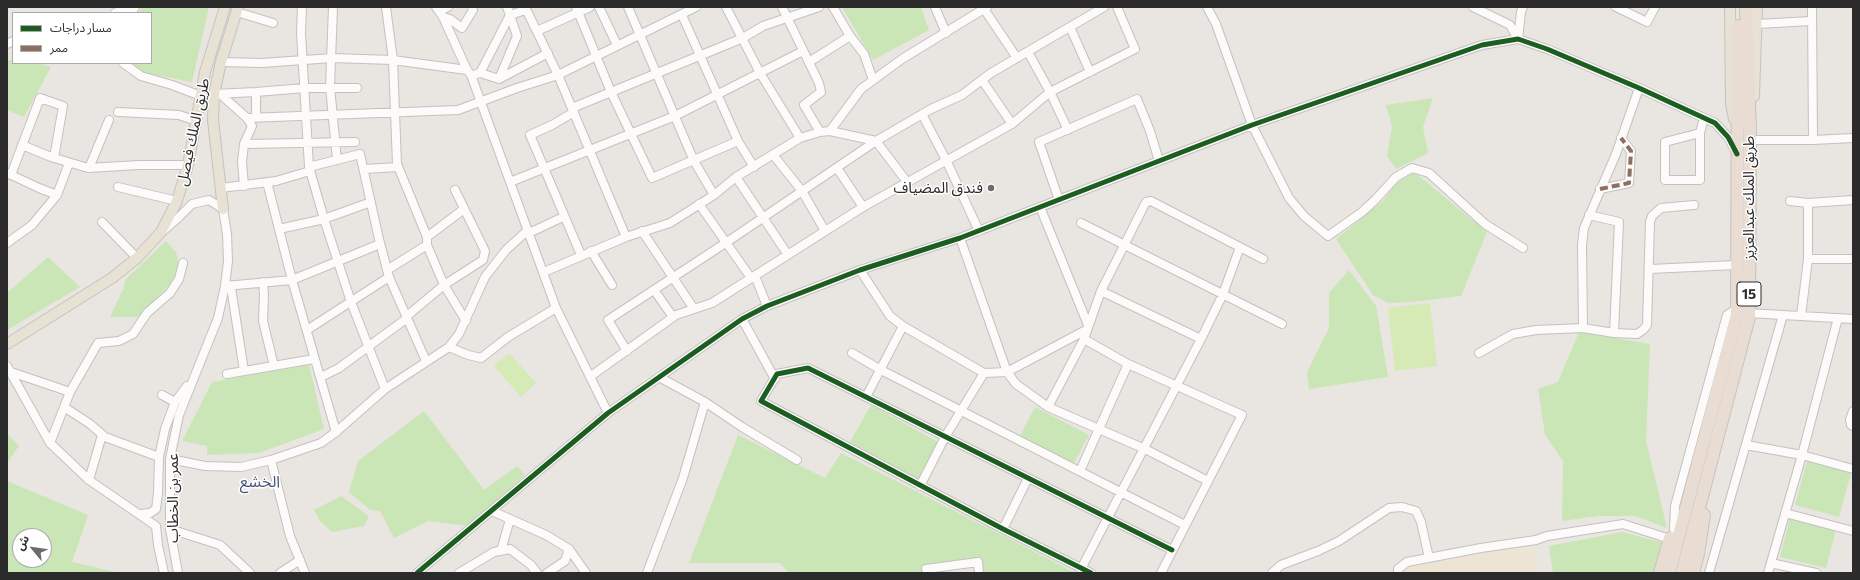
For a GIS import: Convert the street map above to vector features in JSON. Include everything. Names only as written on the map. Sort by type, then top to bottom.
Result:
[{"type":"highway","name":"طريق الملك عبدالعزيز","points":[[1669,573],[1736,315],[1738,7]]},
{"type":"highway","name":"طريق الملك عبدالعزيز","points":[[1682,573],[1749,317],[1750,136],[1746,7]]},
{"type":"highway","points":[[1660,573],[1699,458]]},
{"type":"highway","points":[[1693,573],[1698,554],[1711,462]]},
{"type":"main road","name":"طريق الملك فيصل","points":[[7,344],[112,278],[137,258],[161,232],[177,201],[188,165],[205,72],[225,7]]},
{"type":"main road","points":[[1730,7],[1731,104],[1737,139]]},
{"type":"main road","points":[[1750,136],[1754,106],[1757,7]]},
{"type":"main road","name":"طريق الملك فيصل","points":[[223,209],[213,120],[221,62],[238,9]]},
{"type":"street","points":[[117,12],[129,7]]},
{"type":"street","points":[[302,7],[303,59],[310,169],[324,219],[339,261],[351,302],[385,389]]},
{"type":"street","points":[[332,7],[332,58],[330,88],[334,114],[337,160]]},
{"type":"street","points":[[386,7],[393,60],[394,112],[398,167],[444,286],[466,321]]},
{"type":"street","points":[[439,12],[448,7]]},
{"type":"street","points":[[439,12],[462,28],[473,10],[472,7]]},
{"type":"street","points":[[499,79],[517,36],[507,7]]},
{"type":"street","points":[[537,31],[577,10],[590,7]]},
{"type":"street","points":[[599,7],[617,45]]},
{"type":"street","points":[[628,7],[694,161],[714,195]]},
{"type":"street","points":[[247,118],[458,110],[517,88],[558,75],[684,11],[696,7]]},
{"type":"street","points":[[726,7],[760,74],[800,138]]},
{"type":"street","points":[[782,7],[820,83],[821,92],[804,105],[820,132]]},
{"type":"street","points":[[581,255],[563,217],[530,135],[552,125],[573,110],[611,92],[743,38],[763,26],[819,7]]},
{"type":"street","points":[[833,7],[850,36],[864,54],[873,80]]},
{"type":"street","points":[[935,7],[946,32]]},
{"type":"street","points":[[627,351],[608,320],[674,278],[876,141],[922,114],[962,94],[1017,58],[1104,7]]},
{"type":"street","points":[[1208,7],[1216,24],[1226,57],[1252,125],[1289,198],[1304,216],[1328,236],[1371,204],[1396,177],[1412,168],[1429,173],[1485,224],[1523,248]]},
{"type":"street","points":[[1473,7],[1510,25],[1518,39]]},
{"type":"street","points":[[1518,39],[1521,12],[1523,7]]},
{"type":"street","points":[[1616,7],[1647,22],[1655,7]]},
{"type":"street","points":[[1812,7],[1813,140]]},
{"type":"street","points":[[480,73],[510,15],[526,8],[558,75],[626,237]]},
{"type":"street","points":[[591,376],[673,317],[712,303],[863,207],[947,162],[1012,124],[1050,92],[1135,49],[1119,8]]},
{"type":"street","points":[[238,9],[273,23]]},
{"type":"street","points":[[830,131],[861,89],[902,59],[981,9],[1017,58]]},
{"type":"street","points":[[577,10],[597,54],[611,92],[652,178],[738,141]]},
{"type":"street","points":[[684,11],[699,55],[738,141],[754,167]]},
{"type":"street","points":[[439,12],[469,72],[481,102],[556,308],[608,413]]},
{"type":"street","points":[[1757,24],[1811,21]]},
{"type":"street","points":[[1070,27],[1090,72]]},
{"type":"street","points":[[809,62],[850,36]]},
{"type":"street","points":[[417,573],[608,413],[742,319],[767,306],[860,270],[979,231],[1252,125],[1482,45],[1518,39],[1547,49],[1639,88],[1715,124],[1728,137],[1737,154]]},
{"type":"street","points":[[510,182],[675,116],[803,51]]},
{"type":"street","points":[[1028,52],[1050,92],[1068,130]]},
{"type":"street","points":[[221,62],[262,63],[332,58],[393,60],[480,73],[499,79],[511,74],[548,53]]},
{"type":"street","points":[[124,64],[141,76],[172,85],[201,96]]},
{"type":"street","points":[[511,74],[517,88]]},
{"type":"street","points":[[982,80],[1012,124]]},
{"type":"street","points":[[217,94],[305,88],[357,88]]},
{"type":"street","points":[[1583,328],[1582,245],[1584,228],[1588,215],[1621,138],[1639,88]]},
{"type":"street","points":[[256,92],[256,118]]},
{"type":"street","points":[[217,94],[247,118],[252,126],[244,144],[242,162],[244,186]]},
{"type":"street","points":[[54,158],[63,106],[40,98],[9,174],[57,195]]},
{"type":"street","points":[[1059,200],[1039,142],[1137,99],[1150,131],[1159,162]]},
{"type":"street","points":[[118,112],[179,115],[197,121]]},
{"type":"street","points":[[922,114],[947,162],[979,231]]},
{"type":"street","points":[[1700,133],[1665,142],[1665,180],[1700,180],[1700,133],[1704,118]]},
{"type":"street","points":[[89,168],[109,120]]},
{"type":"street","points":[[544,272],[626,237],[670,222],[714,195],[736,177],[774,156],[800,138],[820,132],[830,131],[876,141],[908,182]]},
{"type":"street","points":[[1750,136],[1813,140],[1853,138]]},
{"type":"street","points":[[1600,189],[1629,182],[1632,151],[1621,138]]},
{"type":"street","points":[[244,144],[355,142]]},
{"type":"street","points":[[22,145],[54,158],[89,168],[139,165],[188,165]]},
{"type":"street","points":[[221,188],[276,181],[337,160],[360,154],[388,274],[426,361]]},
{"type":"street","points":[[774,156],[802,191],[826,231]]},
{"type":"street","points":[[7,243],[32,225],[57,195],[69,162]]},
{"type":"street","points":[[364,169],[398,167]]},
{"type":"street","points":[[837,168],[863,207]]},
{"type":"street","points":[[736,177],[788,255]]},
{"type":"street","points":[[267,182],[314,360],[321,377],[336,432]]},
{"type":"street","points":[[118,187],[144,195],[177,201]]},
{"type":"street","points":[[321,377],[339,368],[369,348],[444,286],[483,260],[485,251],[455,190]]},
{"type":"street","points":[[161,232],[192,204],[209,200],[216,202],[223,209]]},
{"type":"street","points":[[1790,201],[1808,203],[1853,200]]},
{"type":"street","points":[[1048,407],[1084,339],[1101,291],[1146,202],[1151,201],[1263,258]]},
{"type":"street","points":[[279,229],[324,219],[371,202]]},
{"type":"street","points":[[1801,316],[1808,259],[1808,203]]},
{"type":"street","points":[[700,204],[753,277],[767,306]]},
{"type":"street","points":[[1479,353],[1513,334],[1536,330],[1583,328],[1614,333],[1637,334],[1643,330],[1647,325],[1650,269],[1650,222],[1652,216],[1662,208],[1694,205]]},
{"type":"street","points":[[1040,207],[1087,328]]},
{"type":"street","name":"عمر بن الخطاب","points":[[178,573],[170,529],[170,460],[179,415],[218,318],[228,287],[223,209]]},
{"type":"street","points":[[307,330],[351,302],[388,274],[464,209]]},
{"type":"street","points":[[1588,215],[1619,222],[1614,333]]},
{"type":"street","points":[[170,460],[205,466],[241,467],[271,460],[321,443],[336,432],[385,389],[449,347],[459,334],[466,321],[485,277],[506,250],[528,231],[563,217]]},
{"type":"street","points":[[102,222],[137,258]]},
{"type":"street","points":[[1082,223],[1282,324]]},
{"type":"street","points":[[642,231],[694,309]]},
{"type":"street","points":[[960,238],[1007,372],[1016,384],[1048,407],[1145,449],[1208,481]]},
{"type":"street","points":[[244,370],[228,287],[292,280],[380,244]]},
{"type":"street","points":[[1081,569],[1145,449],[1201,339],[1223,294],[1240,247]]},
{"type":"street","points":[[591,251],[612,285]]},
{"type":"street","points":[[1808,259],[1853,259]]},
{"type":"street","points":[[50,443],[70,392],[98,343],[119,341],[133,334],[147,314],[170,293],[180,279],[183,263]]},
{"type":"street","points":[[1650,269],[1736,265]]},
{"type":"street","points":[[860,270],[890,316],[903,326],[984,373],[1007,372],[1087,328]]},
{"type":"street","points":[[263,282],[263,321],[274,366]]},
{"type":"street","points":[[654,290],[673,317]]},
{"type":"street","points":[[1101,291],[1201,339]]},
{"type":"street","points":[[449,347],[468,355],[481,358],[508,337],[556,308]]},
{"type":"street","points":[[1398,573],[1398,568],[1407,562],[1536,540],[1547,536],[1623,524],[1672,534],[1675,506],[1727,315],[1736,309]]},
{"type":"street","points":[[1748,313],[1853,319]]},
{"type":"street","points":[[1709,573],[1783,315]]},
{"type":"street","points":[[1768,573],[1802,455],[1838,318]]},
{"type":"street","points":[[742,319],[775,379]]},
{"type":"street","points":[[866,397],[903,326]]},
{"type":"street","points":[[1084,339],[1128,364],[1242,415],[1160,573]]},
{"type":"street","points":[[852,353],[881,370],[1185,525]]},
{"type":"street","points":[[227,374],[244,370],[314,360]]},
{"type":"street","points":[[1080,471],[1128,364]]},
{"type":"street","points":[[1091,573],[1003,530],[761,401],[778,374],[808,368],[1172,550]]},
{"type":"street","points":[[9,369],[70,392]]},
{"type":"street","points":[[9,369],[50,443],[89,480],[140,514]]},
{"type":"street","points":[[920,486],[960,410],[984,373]]},
{"type":"street","name":"عمر بن الخطاب","points":[[140,514],[150,513],[156,509],[158,494],[158,457],[165,429],[175,402],[193,377]]},
{"type":"street","points":[[659,377],[705,402],[797,460]]},
{"type":"street","points":[[162,395],[175,402]]},
{"type":"street","points":[[647,573],[684,478],[705,402]]},
{"type":"street","points":[[64,407],[90,424],[102,435],[158,457]]},
{"type":"street","points":[[1853,411],[1850,420],[1853,426]]},
{"type":"street","points":[[89,480],[102,435]]},
{"type":"street","points":[[1746,445],[1802,455],[1853,469]]},
{"type":"street","points":[[271,460],[290,536],[305,573]]},
{"type":"street","points":[[1003,530],[1028,478]]},
{"type":"street","points":[[1272,573],[1281,564],[1318,551],[1339,541],[1388,508],[1402,507],[1416,511],[1421,522],[1429,558]]},
{"type":"street","points":[[492,511],[546,536],[569,550],[586,573]]},
{"type":"street","points":[[1785,513],[1853,530]]},
{"type":"street","name":"عمر بن الخطاب","points":[[140,514],[156,526],[158,545],[164,573]]},
{"type":"street","points":[[501,551],[510,519]]},
{"type":"street","points":[[170,529],[220,545],[250,573]]},
{"type":"street","points":[[459,573],[494,552],[510,549],[532,565],[536,573]]},
{"type":"street","points":[[547,573],[565,561],[569,550]]},
{"type":"street","points":[[280,573],[300,560]]},
{"type":"street","points":[[926,569],[978,562],[979,573]]},
{"type":"street","points":[[1770,563],[1816,573]]},
{"type":"shaded area","points":[[1533,543],[1539,573],[1401,573],[1401,570]]},
{"type":"green space","points":[[143,7],[209,7],[192,82],[145,73],[133,64],[152,64],[152,12],[139,12]]},
{"type":"green space","points":[[842,7],[921,7],[929,30],[873,60]]},
{"type":"green space","points":[[12,60],[12,64],[41,64],[51,67],[24,117],[7,110],[7,61]]},
{"type":"green space","points":[[1433,98],[1423,127],[1428,153],[1396,169],[1387,156],[1392,126],[1386,105]]},
{"type":"green space","points":[[1414,172],[1487,232],[1461,296],[1412,302],[1388,303],[1373,295],[1336,239],[1383,201],[1394,185]]},
{"type":"green space","points":[[166,241],[176,252],[179,266],[174,280],[138,317],[110,317],[124,287],[125,280]]},
{"type":"green space","points":[[48,257],[80,287],[7,330],[7,293]]},
{"type":"green space","points":[[1349,270],[1376,306],[1388,377],[1309,389],[1307,372],[1329,328],[1329,293]]},
{"type":"green space","points":[[1430,303],[1437,366],[1395,371],[1388,308]]},
{"type":"green space","points":[[1579,332],[1650,344],[1646,441],[1667,528],[1635,516],[1599,516],[1562,521],[1563,461],[1545,435],[1538,389],[1558,382]]},
{"type":"green space","points":[[509,353],[536,383],[521,397],[494,366]]},
{"type":"green space","points":[[309,365],[324,429],[259,453],[207,455],[207,446],[182,441],[212,382]]},
{"type":"green space","points":[[871,405],[938,442],[918,480],[850,442]]},
{"type":"green space","points":[[1035,407],[1089,435],[1074,463],[1020,436]]},
{"type":"green space","points":[[424,411],[484,490],[517,466],[525,475],[468,526],[428,521],[394,538],[380,511],[370,510],[349,492],[358,461]]},
{"type":"green space","points":[[7,433],[19,446],[7,463]]},
{"type":"green space","points":[[738,435],[825,478],[841,453],[1076,573],[983,573],[962,559],[928,573],[789,573],[780,563],[689,563]]},
{"type":"green space","points":[[1807,461],[1851,473],[1839,517],[1795,505]]},
{"type":"green space","points":[[7,481],[88,515],[72,562],[120,573],[7,573]]},
{"type":"green space","points":[[341,496],[369,516],[364,526],[332,532],[320,521],[314,510]]},
{"type":"green space","points":[[1790,518],[1836,530],[1826,568],[1780,557]]},
{"type":"green space","points":[[1622,532],[1664,543],[1655,573],[1553,573],[1549,546]]},
{"type":"marked path","points":[[1600,189],[1629,183],[1631,151],[1621,138]]},
{"type":"cycle path","points":[[417,573],[608,413],[742,319],[767,306],[860,270],[960,238],[1252,125],[1482,45],[1518,39],[1547,49],[1639,88],[1715,123],[1728,137],[1737,154]]},
{"type":"cycle path","points":[[1091,573],[1003,529],[761,401],[777,374],[808,368],[1172,550]]},
{"type":"place","name":"فندق المضياف","points":[[991,188]]},
{"type":"district","name":"الخشع","points":[[260,482]]}]
